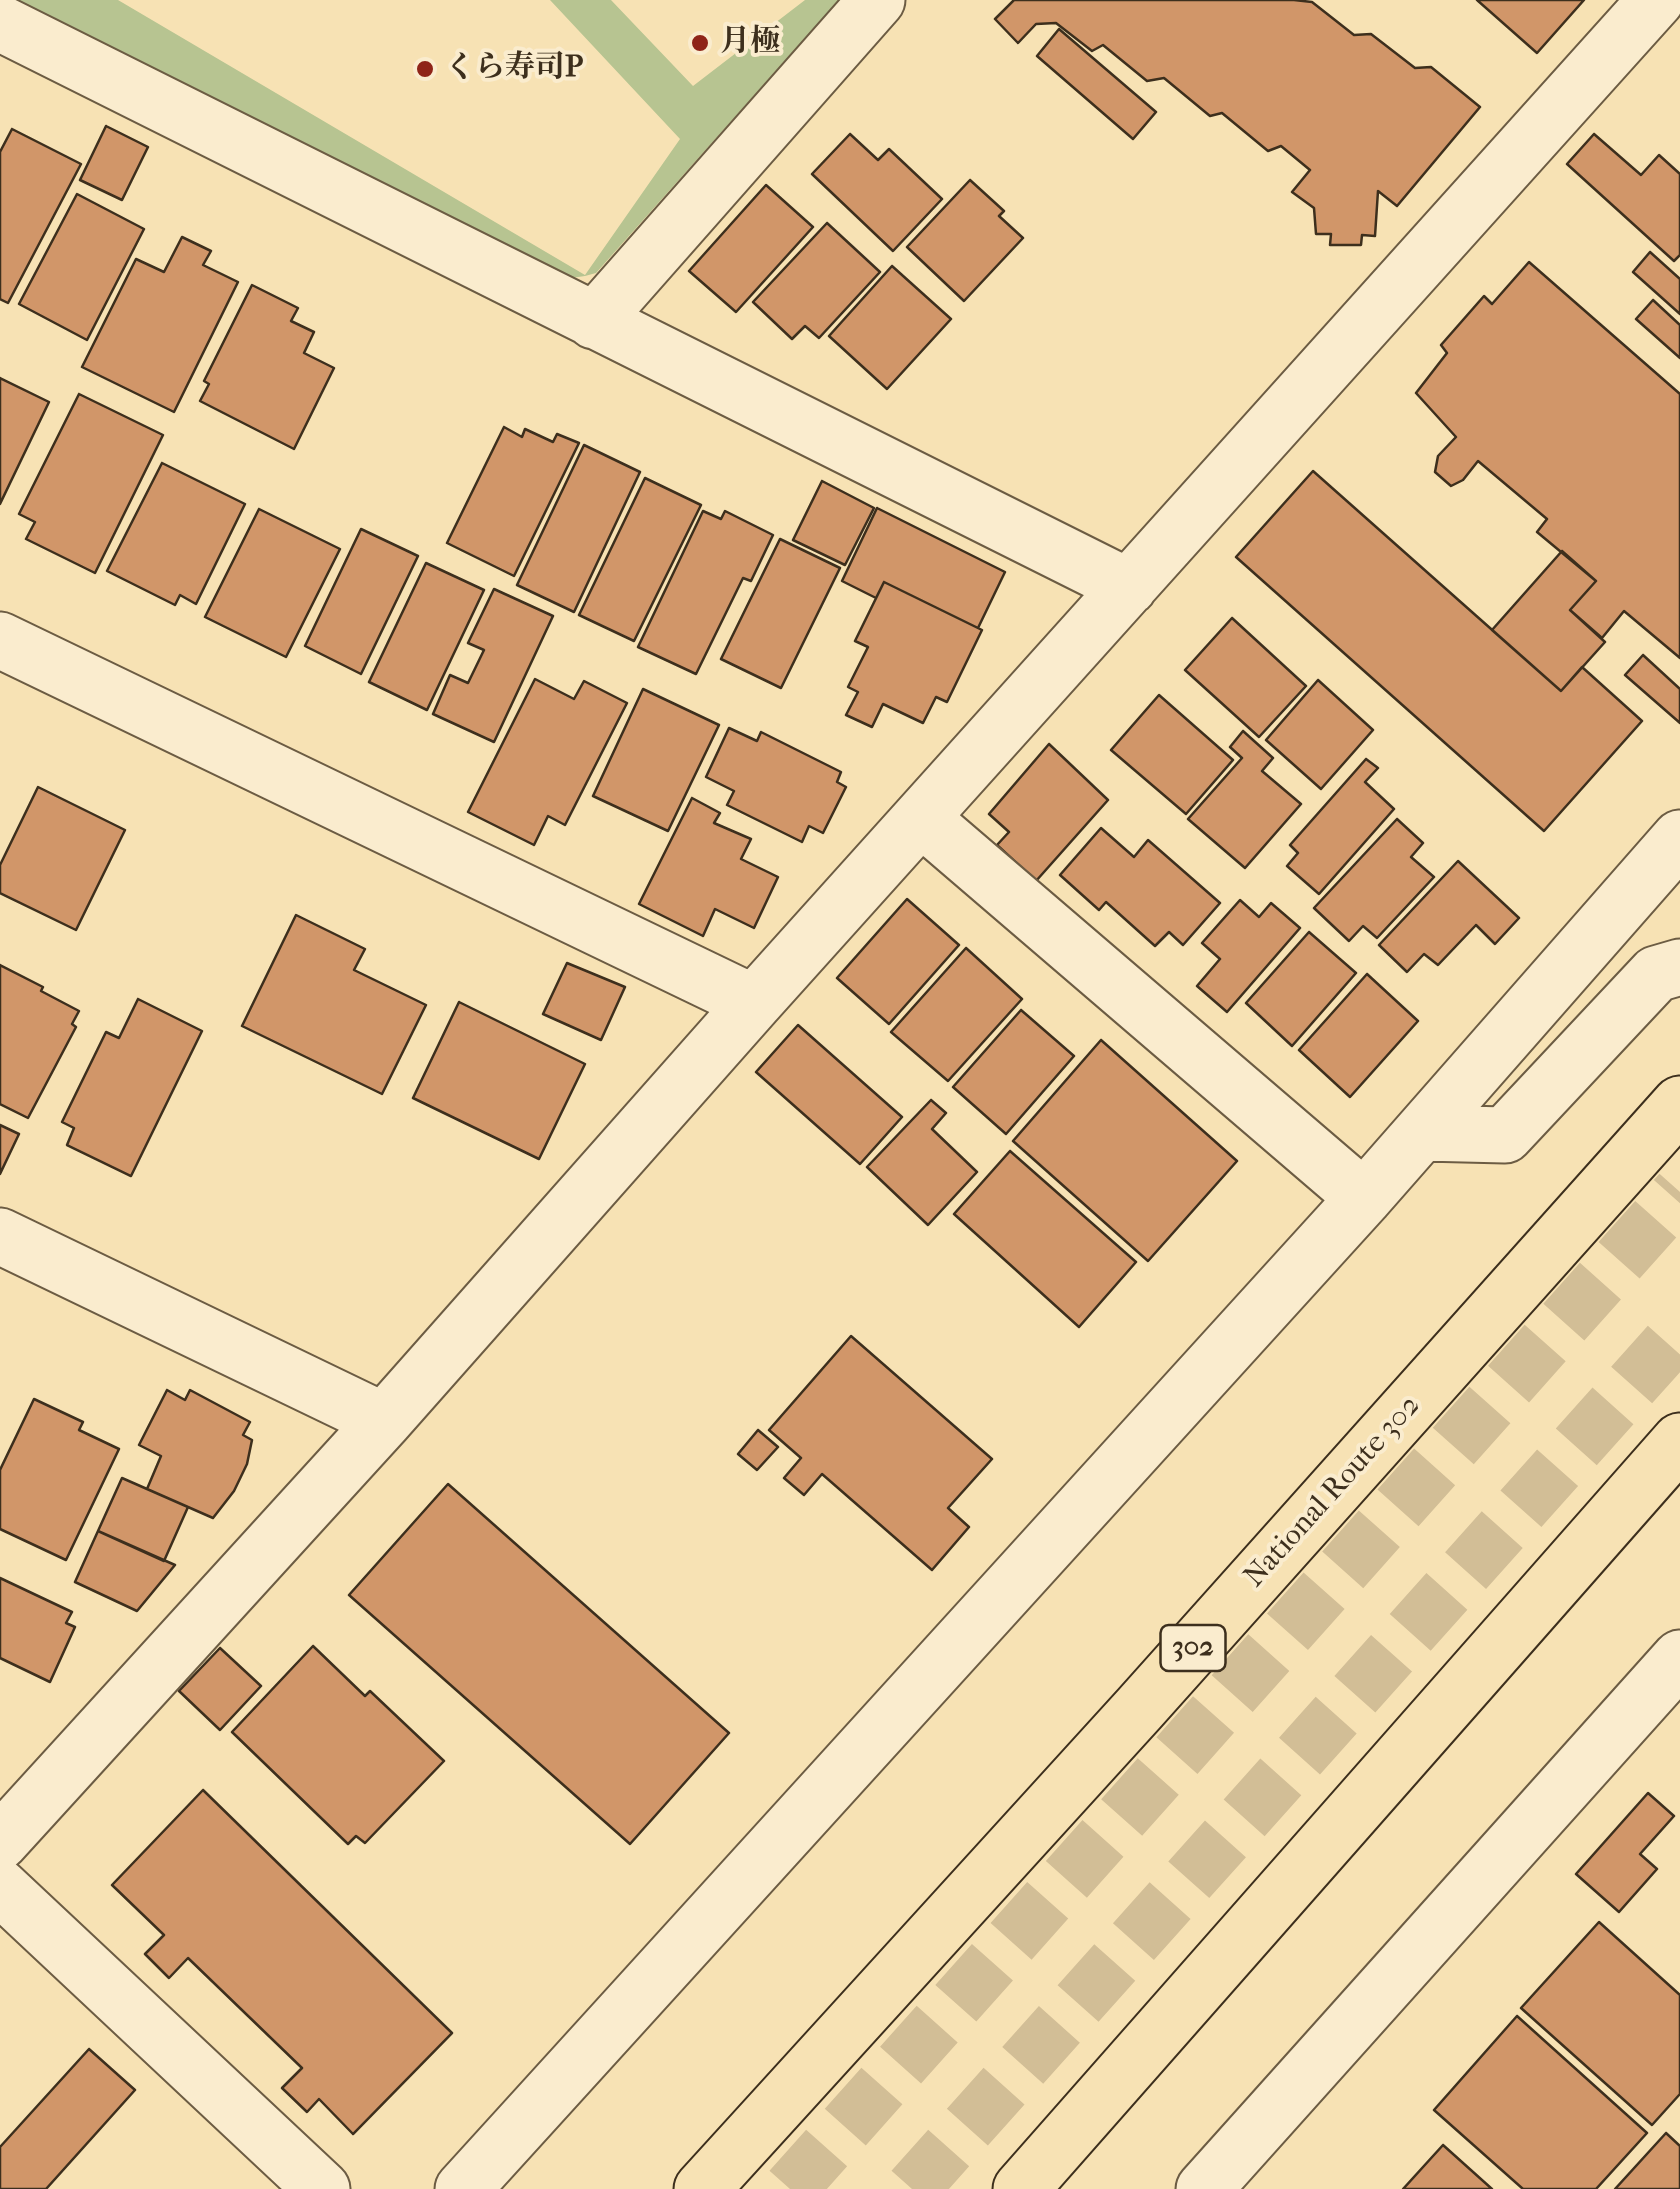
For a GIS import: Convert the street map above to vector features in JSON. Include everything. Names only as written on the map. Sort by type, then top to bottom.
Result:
[{"type":"highway","name":"National Route 302","points":[[702,2189],[1680,1104]]},
{"type":"highway","points":[[1021,2189],[1680,1441]]},
{"type":"street","points":[[594,321],[877,0]]},
{"type":"street","points":[[0,1842],[384,1421],[754,1003],[1656,0]]},
{"type":"street","points":[[0,23],[1128,588]]},
{"type":"street","points":[[0,640],[754,1003]]},
{"type":"street","points":[[920,818],[1364,1198]]},
{"type":"street","points":[[463,2189],[1364,1198],[1680,838]]},
{"type":"street","points":[[1423,1132],[1505,1135],[1656,974],[1680,967]]},
{"type":"street","points":[[0,1236],[384,1421]]},
{"type":"street","points":[[1204,2189],[1680,1658]]},
{"type":"street","points":[[0,1887],[322,2189]]},
{"type":"green space","points":[[16,0],[118,0],[585,275],[680,139],[550,0],[611,0],[693,86],[805,0],[839,0],[596,273],[571,278]]},
{"type":"building","points":[[1014,0],[1312,2],[1354,35],[1371,34],[1415,68],[1431,67],[1480,107],[1397,206],[1378,191],[1375,236],[1362,235],[1361,245],[1330,245],[1331,234],[1316,234],[1314,208],[1292,192],[1310,170],[1281,146],[1268,151],[1222,113],[1210,116],[1164,78],[1147,81],[1103,45],[1092,51],[1056,23],[1036,24],[1018,43],[995,19]]},
{"type":"building","points":[[1477,0],[1584,0],[1537,53]]},
{"type":"building","points":[[1059,29],[1156,112],[1133,139],[1037,56]]},
{"type":"building","points":[[106,126],[148,147],[122,200],[80,180]]},
{"type":"building","points":[[12,129],[81,164],[8,303],[0,299],[0,152]]},
{"type":"building","points":[[850,134],[878,160],[889,149],[942,199],[893,251],[812,174]]},
{"type":"building","points":[[1594,134],[1641,175],[1659,155],[1680,174],[1680,255],[1674,261],[1567,164]]},
{"type":"building","points":[[970,180],[1004,211],[999,216],[1023,238],[964,301],[907,247]]},
{"type":"building","points":[[766,185],[813,227],[736,312],[689,271]]},
{"type":"building","points":[[77,194],[144,229],[87,340],[19,304]]},
{"type":"building","points":[[827,223],[880,272],[819,338],[805,326],[792,339],[753,302]]},
{"type":"building","points":[[182,237],[211,251],[203,265],[238,282],[174,412],[82,367],[136,259],[164,272]]},
{"type":"building","points":[[1650,252],[1680,279],[1680,314],[1633,272]]},
{"type":"building","points":[[1529,262],[1680,394],[1680,658],[1624,611],[1602,638],[1570,610],[1596,581],[1537,532],[1547,519],[1478,461],[1463,480],[1451,486],[1435,472],[1438,456],[1456,437],[1416,393],[1447,353],[1441,345],[1484,296],[1492,304]]},
{"type":"building","points":[[892,266],[951,319],[887,389],[829,336]]},
{"type":"building","points":[[252,285],[298,308],[291,321],[314,332],[304,353],[334,368],[294,449],[200,401],[209,384],[204,381]]},
{"type":"building","points":[[1653,300],[1680,325],[1680,358],[1636,319]]},
{"type":"building","points":[[0,378],[49,402],[0,504]]},
{"type":"building","points":[[79,394],[163,435],[95,573],[26,539],[35,522],[19,514]]},
{"type":"building","points":[[504,427],[522,437],[525,429],[553,442],[557,434],[579,443],[514,576],[447,543]]},
{"type":"building","points":[[584,445],[640,472],[574,612],[517,585]]},
{"type":"building","points":[[162,463],[245,504],[196,604],[180,595],[175,605],[107,571]]},
{"type":"building","points":[[1313,471],[1561,691],[1582,667],[1642,721],[1544,831],[1236,557]]},
{"type":"building","points":[[645,478],[701,505],[634,641],[579,615]]},
{"type":"building","points":[[822,481],[874,508],[845,565],[793,540]]},
{"type":"building","points":[[877,508],[1005,572],[978,628],[884,582],[876,598],[842,581]]},
{"type":"building","points":[[259,509],[340,549],[286,657],[205,617]]},
{"type":"building","points":[[703,511],[721,519],[725,511],[773,535],[751,581],[743,578],[696,674],[638,647]]},
{"type":"building","points":[[361,529],[418,556],[361,674],[305,646]]},
{"type":"building","points":[[780,539],[840,568],[781,688],[721,659]]},
{"type":"building","points":[[1562,551],[1596,581],[1570,610],[1605,642],[1561,691],[1492,630]]},
{"type":"building","points":[[426,563],[484,590],[427,710],[369,682]]},
{"type":"building","points":[[884,582],[982,630],[947,702],[936,697],[923,723],[883,704],[872,727],[846,715],[858,692],[848,687],[868,647],[855,641]]},
{"type":"building","points":[[494,589],[553,616],[494,742],[433,714],[450,675],[468,683],[484,650],[468,643]]},
{"type":"building","points":[[1232,618],[1306,686],[1259,737],[1185,670]]},
{"type":"building","points":[[1643,655],[1680,689],[1680,723],[1625,675]]},
{"type":"building","points":[[535,679],[574,699],[584,681],[627,703],[565,825],[548,816],[534,845],[468,812]]},
{"type":"building","points":[[1318,680],[1373,730],[1321,789],[1266,740]]},
{"type":"building","points":[[643,689],[719,725],[668,831],[593,796]]},
{"type":"building","points":[[1159,695],[1233,760],[1186,814],[1111,750]]},
{"type":"building","points":[[729,728],[757,741],[761,732],[841,772],[837,782],[846,787],[823,833],[809,826],[802,842],[727,805],[734,791],[706,777]]},
{"type":"building","points":[[1243,731],[1273,758],[1262,771],[1301,804],[1245,868],[1188,819],[1242,758],[1230,747]]},
{"type":"building","points":[[1049,744],[1108,800],[1036,881],[997,845],[1009,832],[989,814]]},
{"type":"building","points":[[1366,759],[1378,768],[1365,782],[1394,809],[1319,894],[1287,866],[1298,853],[1290,845]]},
{"type":"building","points":[[38,787],[125,830],[76,930],[0,893],[0,865]]},
{"type":"building","points":[[692,798],[720,813],[714,823],[751,839],[741,859],[778,877],[754,928],[715,909],[703,936],[639,904]]},
{"type":"building","points":[[1397,819],[1423,843],[1411,857],[1434,877],[1377,938],[1363,926],[1349,941],[1314,908]]},
{"type":"building","points":[[1101,828],[1134,857],[1148,840],[1220,903],[1183,945],[1169,932],[1155,946],[1106,902],[1099,910],[1060,875]]},
{"type":"building","points":[[1458,861],[1519,918],[1495,944],[1476,925],[1438,965],[1424,954],[1407,972],[1379,945]]},
{"type":"building","points":[[907,899],[959,945],[889,1024],[837,978]]},
{"type":"building","points":[[1240,900],[1259,917],[1271,903],[1300,928],[1227,1012],[1197,986],[1220,959],[1202,943]]},
{"type":"building","points":[[296,915],[365,949],[354,970],[426,1005],[382,1094],[242,1026]]},
{"type":"building","points":[[1309,932],[1356,973],[1292,1046],[1246,1003]]},
{"type":"building","points":[[966,948],[1022,999],[948,1081],[891,1032]]},
{"type":"building","points":[[567,963],[625,987],[601,1040],[543,1014]]},
{"type":"building","points":[[0,965],[79,1011],[72,1024],[76,1027],[28,1118],[0,1104]]},
{"type":"building","points":[[1367,974],[1418,1021],[1350,1097],[1299,1050]]},
{"type":"building","points":[[138,999],[202,1031],[131,1176],[67,1145],[74,1128],[62,1122],[106,1032],[119,1038]]},
{"type":"building","points":[[459,1002],[585,1064],[539,1159],[413,1098]]},
{"type":"building","points":[[1021,1010],[1074,1056],[1006,1134],[953,1087]]},
{"type":"building","points":[[798,1025],[902,1117],[860,1164],[756,1072]]},
{"type":"building","points":[[1101,1040],[1237,1161],[1148,1261],[1013,1141]]},
{"type":"building","points":[[931,1100],[946,1113],[932,1129],[977,1172],[928,1225],[867,1167]]},
{"type":"building","points":[[0,1125],[19,1134],[0,1174]]},
{"type":"building","points":[[1010,1151],[1136,1262],[1079,1327],[954,1214]]},
{"type":"building","points":[[851,1336],[992,1459],[948,1508],[969,1527],[932,1570],[822,1474],[804,1495],[784,1478],[801,1458],[769,1430]]},
{"type":"building","points":[[167,1390],[185,1400],[190,1390],[250,1422],[243,1435],[252,1440],[247,1464],[234,1491],[213,1518],[147,1489],[161,1456],[139,1445]]},
{"type":"building","points":[[34,1399],[83,1422],[79,1430],[119,1449],[66,1560],[0,1529],[0,1470]]},
{"type":"building","points":[[758,1430],[778,1447],[757,1470],[738,1454]]},
{"type":"building","points":[[122,1478],[188,1507],[164,1561],[98,1531]]},
{"type":"building","points":[[448,1484],[729,1733],[630,1844],[349,1595]]},
{"type":"building","points":[[98,1531],[175,1565],[137,1611],[75,1582]]},
{"type":"building","points":[[0,1578],[72,1612],[66,1623],[75,1627],[50,1682],[0,1658]]},
{"type":"building","points":[[313,1646],[365,1696],[370,1691],[444,1761],[365,1843],[356,1836],[348,1844],[232,1732]]},
{"type":"building","points":[[220,1648],[261,1686],[220,1730],[179,1691]]},
{"type":"building","points":[[203,1790],[452,2033],[353,2134],[319,2099],[307,2112],[282,2088],[302,2068],[188,1958],[169,1978],[145,1954],[164,1935],[112,1885]]},
{"type":"building","points":[[1648,1793],[1674,1816],[1640,1854],[1657,1869],[1619,1912],[1576,1874]]},
{"type":"building","points":[[1599,1922],[1680,1995],[1680,2094],[1652,2125],[1521,2008]]},
{"type":"building","points":[[1517,2016],[1647,2133],[1596,2189],[1523,2189],[1434,2110]]},
{"type":"building","points":[[89,2049],[135,2090],[46,2189],[0,2189],[0,2147]]},
{"type":"building","points":[[1666,2133],[1680,2146],[1680,2189],[1615,2189]]},
{"type":"building","points":[[1443,2145],[1492,2189],[1403,2189]]},
{"type":"tunnel","points":[[790,2189],[1680,1192]]},
{"type":"tunnel","points":[[912,2189],[1680,1331]]},
{"type":"place","name":"月極","points":[[700,43]]},
{"type":"place","name":"くら寿司P","points":[[425,69]]}]
